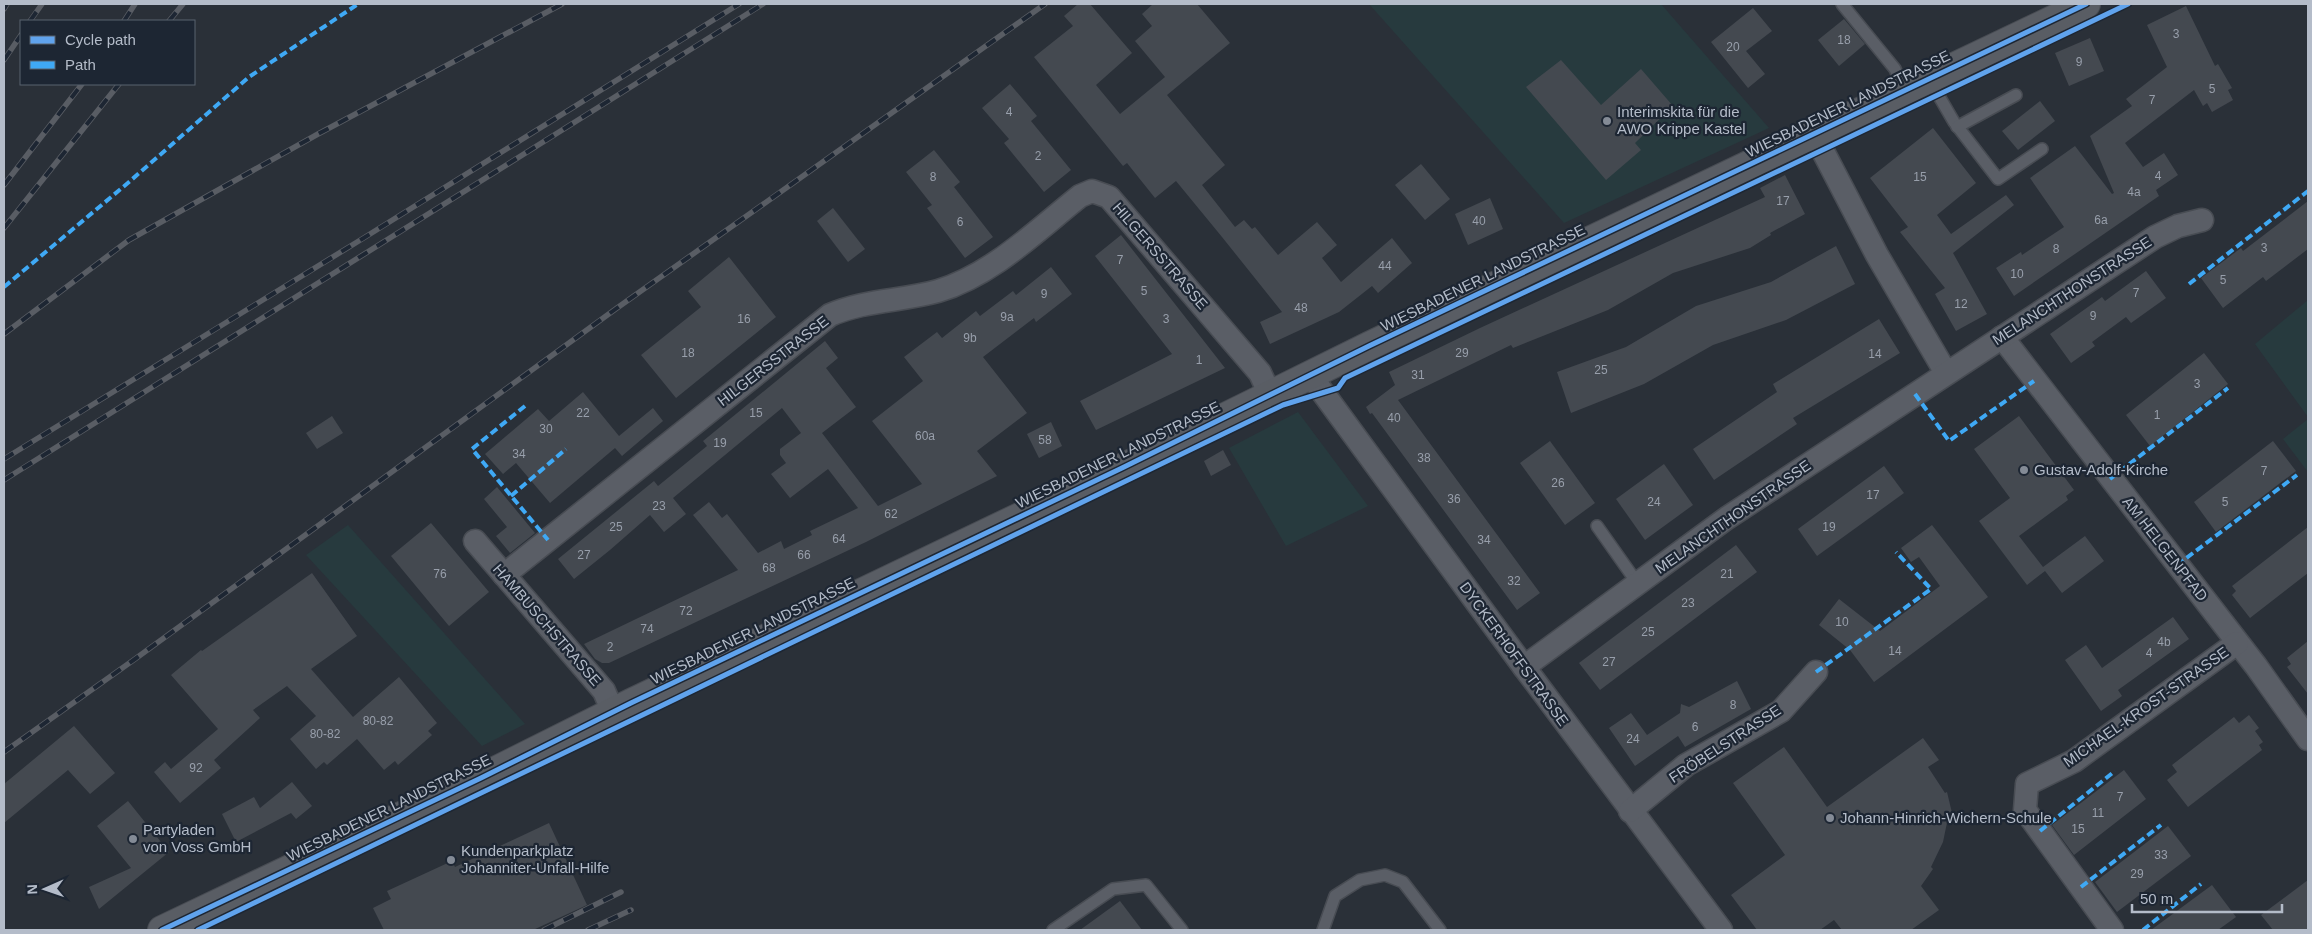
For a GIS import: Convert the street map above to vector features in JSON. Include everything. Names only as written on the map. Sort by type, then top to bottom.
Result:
[{"type":"main road","name":"WIESBADENER LANDSTRASSE","points":[[162,930],[481,778],[613,712],[1310,375],[1904,91],[2054,15],[2086,4]]},
{"type":"street","points":[[1814,134],[1877,255],[1946,373]]},
{"type":"street","name":"HILGERSSTRASSE","points":[[504,575],[830,315],[845,308],[923,294],[956,285],[1012,251],[1080,196],[1092,191],[1109,197],[1260,373],[1270,395]]},
{"type":"street","name":"MELANCHTHONSTRASSE","points":[[1524,667],[1727,518],[1946,373],[2155,237],[2178,226],[2202,220]]},
{"type":"street","name":"AM HELGENPFAD","points":[[2002,337],[2237,642],[2308,739]]},
{"type":"street","name":"DYCKERHOFFSTRASSE","points":[[1310,375],[1630,811],[1721,930]]},
{"type":"street","name":"HAMBUSCHSTRASSE","points":[[475,541],[604,691],[613,712]]},
{"type":"street","name":"MICHAEL-KROST-STRASSE","points":[[2112,930],[2025,810],[2027,784],[2074,761],[2237,642]]},
{"type":"street","name":"FRÖBELSTRASSE","points":[[1630,811],[1686,765],[1781,710],[1816,672]]},
{"type":"lane","points":[[1842,4],[1895,69],[1904,91]]},
{"type":"lane","points":[[1928,79],[1957,127],[1998,179],[2042,149]]},
{"type":"lane","points":[[1957,127],[2016,95]]},
{"type":"lane","points":[[1597,526],[1638,584]]},
{"type":"lane","points":[[1323,930],[1335,896],[1360,880],[1385,874],[1403,882],[1440,930]]},
{"type":"lane","points":[[1053,930],[1113,889],[1146,885],[1182,930]]},
{"type":"green space","points":[[1369,4],[1661,4],[1769,128],[1564,223]]},
{"type":"green space","points":[[2308,300],[2308,417],[2255,344]]},
{"type":"green space","points":[[1298,412],[1368,506],[1286,546],[1229,448]]},
{"type":"green space","points":[[2308,419],[2308,472],[2283,439]]},
{"type":"green space","points":[[348,525],[525,724],[482,746],[306,555]]},
{"type":"building","points":[[1078,4],[1090,4],[1132,53],[1096,85],[1120,114],[1165,77],[1135,41],[1152,26],[1142,14],[1153,4],[1197,4],[1230,43],[1167,95],[1225,165],[1202,185],[1235,227],[1244,220],[1252,229],[1255,227],[1278,255],[1317,222],[1337,245],[1322,258],[1341,282],[1392,238],[1412,263],[1378,293],[1372,286],[1339,312],[1270,344],[1260,322],[1282,312],[1176,181],[1155,198],[1127,163],[1123,166],[1034,57],[1073,26],[1064,16]]},
{"type":"building","points":[[2186,6],[2215,66],[2218,64],[2232,88],[2228,90],[2233,100],[2212,112],[2207,103],[2203,106],[2194,90],[2125,143],[2143,167],[2164,153],[2178,175],[2156,190],[2159,196],[2014,296],[1996,268],[2021,252],[2022,255],[2064,227],[2030,178],[2075,146],[2112,194],[2114,193],[2090,136],[2132,106],[2126,99],[2167,67],[2147,25]]},
{"type":"building","points":[[1753,8],[1772,31],[1746,51],[1765,74],[1748,88],[1711,42]]},
{"type":"building","points":[[1844,19],[1865,44],[1839,66],[1818,40]]},
{"type":"building","points":[[2090,38],[2104,71],[2069,86],[2055,53]]},
{"type":"building","name":"Interimskita für die AWO Krippe Kastel","points":[[1561,60],[1601,105],[1641,69],[1673,106],[1635,143],[1641,150],[1606,180],[1526,87]]},
{"type":"building","points":[[1010,84],[1037,116],[1031,121],[1071,170],[1044,192],[1004,143],[1009,139],[982,108]]},
{"type":"building","points":[[2040,101],[2055,121],[2018,150],[2002,131]]},
{"type":"building","points":[[1933,128],[1976,183],[1937,215],[1951,234],[2006,195],[2014,205],[1953,253],[1987,314],[1956,331],[1935,294],[1945,288],[1900,232],[1908,227],[1870,178]]},
{"type":"building","points":[[934,150],[960,182],[954,187],[993,237],[965,258],[927,208],[932,205],[906,172]]},
{"type":"building","points":[[1421,164],[1450,199],[1425,220],[1395,185]]},
{"type":"building","points":[[1785,175],[1805,214],[1770,233],[1771,235],[1750,248],[1673,273],[1608,310],[1513,348],[1511,345],[1398,400],[1540,593],[1517,610],[1366,407],[1395,385],[1389,372],[1765,197],[1760,188]]},
{"type":"building","points":[[1490,198],[1503,229],[1468,245],[1455,214]]},
{"type":"building","points":[[2308,201],[2308,249],[2266,281],[2263,277],[2223,308],[2201,278],[2241,248],[2243,251]]},
{"type":"building","points":[[833,208],[865,249],[848,262],[817,221]]},
{"type":"building","points":[[1121,235],[1225,368],[1096,430],[1080,401],[1172,354],[1095,256]]},
{"type":"building","points":[[1836,246],[1855,284],[1786,320],[1713,345],[1644,384],[1571,413],[1557,372],[1626,347],[1696,306],[1771,282]]},
{"type":"building","points":[[729,257],[776,317],[676,398],[641,355],[701,307],[688,291]]},
{"type":"building","points":[[1051,267],[1072,294],[1036,322],[1034,318],[983,357],[1027,413],[977,451],[997,476],[866,542],[609,663],[602,663],[595,659],[584,644],[738,570],[693,515],[709,502],[722,518],[727,514],[758,553],[781,541],[784,549],[812,535],[810,531],[858,508],[828,469],[790,498],[771,474],[786,463],[780,455],[780,449],[801,433],[782,408],[673,498],[686,514],[664,532],[650,515],[574,579],[558,559],[654,481],[658,486],[707,446],[703,441],[825,341],[838,358],[826,368],[856,407],[822,433],[878,506],[922,484],[872,421],[923,381],[904,357],[937,332],[942,338],[976,311],[980,316],[1013,291],[1016,295]]},
{"type":"building","points":[[2146,271],[2166,298],[2131,323],[2126,317],[2092,342],[2095,346],[2071,363],[2050,334],[2102,297],[2105,301]]},
{"type":"building","points":[[1879,319],[1900,353],[1793,418],[1797,424],[1714,480],[1693,449],[1777,392],[1773,384]]},
{"type":"building","points":[[2204,353],[2228,384],[2150,446],[2126,415]]},
{"type":"building","points":[[583,392],[619,436],[653,408],[663,421],[622,456],[615,448],[550,503],[516,463],[503,474],[485,454],[538,409],[549,421]]},
{"type":"building","points":[[332,416],[343,433],[317,449],[306,433]]},
{"type":"building","points":[[2019,416],[2074,490],[2066,496],[2068,500],[2019,536],[2043,567],[2085,536],[2104,561],[2062,593],[2045,571],[2027,585],[1979,521],[2010,498],[1974,449]]},
{"type":"building","points":[[1051,422],[1062,446],[1039,458],[1027,434]]},
{"type":"building","points":[[1550,441],[1595,503],[1565,525],[1520,463]]},
{"type":"building","points":[[2273,441],[2296,471],[2216,532],[2194,502]]},
{"type":"building","points":[[1223,450],[1231,465],[1211,476],[1204,461]]},
{"type":"building","points":[[1664,464],[1693,505],[1645,540],[1616,499]]},
{"type":"building","points":[[1884,466],[1904,493],[1817,556],[1798,529]]},
{"type":"building","points":[[497,487],[535,533],[510,553],[496,536],[507,527],[484,499]]},
{"type":"building","points":[[431,523],[489,592],[449,626],[391,556]]},
{"type":"building","points":[[1932,525],[1988,597],[1874,682],[1850,650],[1819,625],[1839,599],[1880,631],[1940,586],[1919,557],[1911,562],[1901,548]]},
{"type":"building","points":[[2308,527],[2308,573],[2250,618],[2232,595],[2236,591],[2232,586]]},
{"type":"building","points":[[1736,545],[1757,572],[1600,690],[1579,663]]},
{"type":"building","points":[[312,573],[357,636],[311,669],[353,717],[399,677],[437,723],[428,731],[432,735],[398,765],[395,761],[384,770],[357,739],[327,765],[324,762],[316,769],[290,739],[316,716],[287,686],[253,710],[260,718],[214,760],[221,768],[180,803],[154,772],[165,762],[171,769],[218,729],[171,675],[201,650]]},
{"type":"building","points":[[2173,617],[2189,639],[2118,690],[2122,696],[2101,711],[2065,660],[2086,645],[2102,668]]},
{"type":"building","points":[[2308,641],[2308,694],[2287,667],[2291,664],[2287,658]]},
{"type":"building","points":[[1737,681],[1751,709],[1685,747],[1678,736],[1635,766],[1609,728],[1631,713],[1647,735],[1680,713],[1681,704],[1689,707]]},
{"type":"building","points":[[2249,715],[2259,728],[2255,731],[2263,742],[2259,745],[2262,750],[2188,807],[2167,780],[2177,772],[2172,765],[2234,717],[2239,723]]},
{"type":"building","points":[[74,726],[115,773],[90,794],[68,770],[4,823],[4,784]]},
{"type":"building","points":[[1923,738],[1939,760],[1928,767],[1945,793],[1947,792],[1952,813],[1949,813],[1943,842],[1931,867],[1933,869],[1921,886],[1939,910],[1911,930],[1842,930],[1834,920],[1820,930],[1757,930],[1731,895],[1785,855],[1733,783],[1784,747],[1827,807]]},
{"type":"building","points":[[2124,770],[2146,799],[2074,855],[2052,825]]},
{"type":"building","points":[[292,782],[312,806],[296,819],[291,813],[236,842],[222,814],[254,797],[260,808]]},
{"type":"building","name":"Partyladen von Voss GmbH","points":[[128,801],[169,852],[99,909],[89,887],[131,868],[97,826]]},
{"type":"building","points":[[549,823],[587,905],[533,930],[384,930],[373,908],[391,899],[387,891],[452,861],[455,867]]},
{"type":"building","points":[[2168,826],[2191,856],[2117,912],[2095,882]]},
{"type":"building","points":[[2308,880],[2308,930],[2273,930],[2261,915]]},
{"type":"building","points":[[2212,885],[2236,917],[2218,930],[2151,930]]},
{"type":"building","points":[[1120,901],[1142,930],[1080,930]]},
{"type":"railway","points":[[4,9],[7,4]]},
{"type":"railway","points":[[31,20],[42,4]]},
{"type":"railway","points":[[125,20],[135,4]]},
{"type":"railway","points":[[170,20],[183,4]]},
{"type":"railway","points":[[4,334],[129,240],[318,134],[562,4]]},
{"type":"railway","points":[[4,459],[739,4]]},
{"type":"railway","points":[[4,480],[763,4]]},
{"type":"railway","points":[[4,752],[135,659],[617,308],[1045,4]]},
{"type":"railway","points":[[4,60],[20,36]]},
{"type":"railway","points":[[4,185],[81,85]]},
{"type":"railway","points":[[4,228],[118,85]]},
{"type":"railway","points":[[544,930],[621,892]]},
{"type":"railway","points":[[588,930],[631,910]]},
{"type":"marked path","points":[[4,287],[129,182],[249,77],[358,4]]},
{"type":"marked path","points":[[2189,284],[2308,191]]},
{"type":"marked path","points":[[1915,394],[1949,441],[2034,381]]},
{"type":"marked path","points":[[2110,479],[2228,388]]},
{"type":"marked path","points":[[525,406],[472,449],[548,540]]},
{"type":"marked path","points":[[511,496],[566,449]]},
{"type":"marked path","points":[[2177,565],[2297,475]]},
{"type":"marked path","points":[[1816,672],[1931,589],[1896,552]]},
{"type":"marked path","points":[[2040,831],[2115,771]]},
{"type":"marked path","points":[[2081,887],[2161,825]]},
{"type":"marked path","points":[[2143,930],[2201,884]]},
{"type":"cycle path","points":[[162,930],[1122,468],[1369,346],[2086,4]]},
{"type":"cycle path","points":[[198,930],[1283,405],[1338,388],[1345,378],[2128,4]]},
{"type":"place","name":"Interimskita für die AWO Krippe Kastel","points":[[1607,121]]},
{"type":"place","name":"Gustav-Adolf-Kirche","points":[[2024,470]]},
{"type":"place","name":"Johann-Hinrich-Wichern-Schule","points":[[1830,818]]},
{"type":"place","name":"Partyladen von Voss GmbH","points":[[133,839]]},
{"type":"place","name":"Kundenparkplatz Johanniter-Unfall-Hilfe","points":[[451,860]]}]
